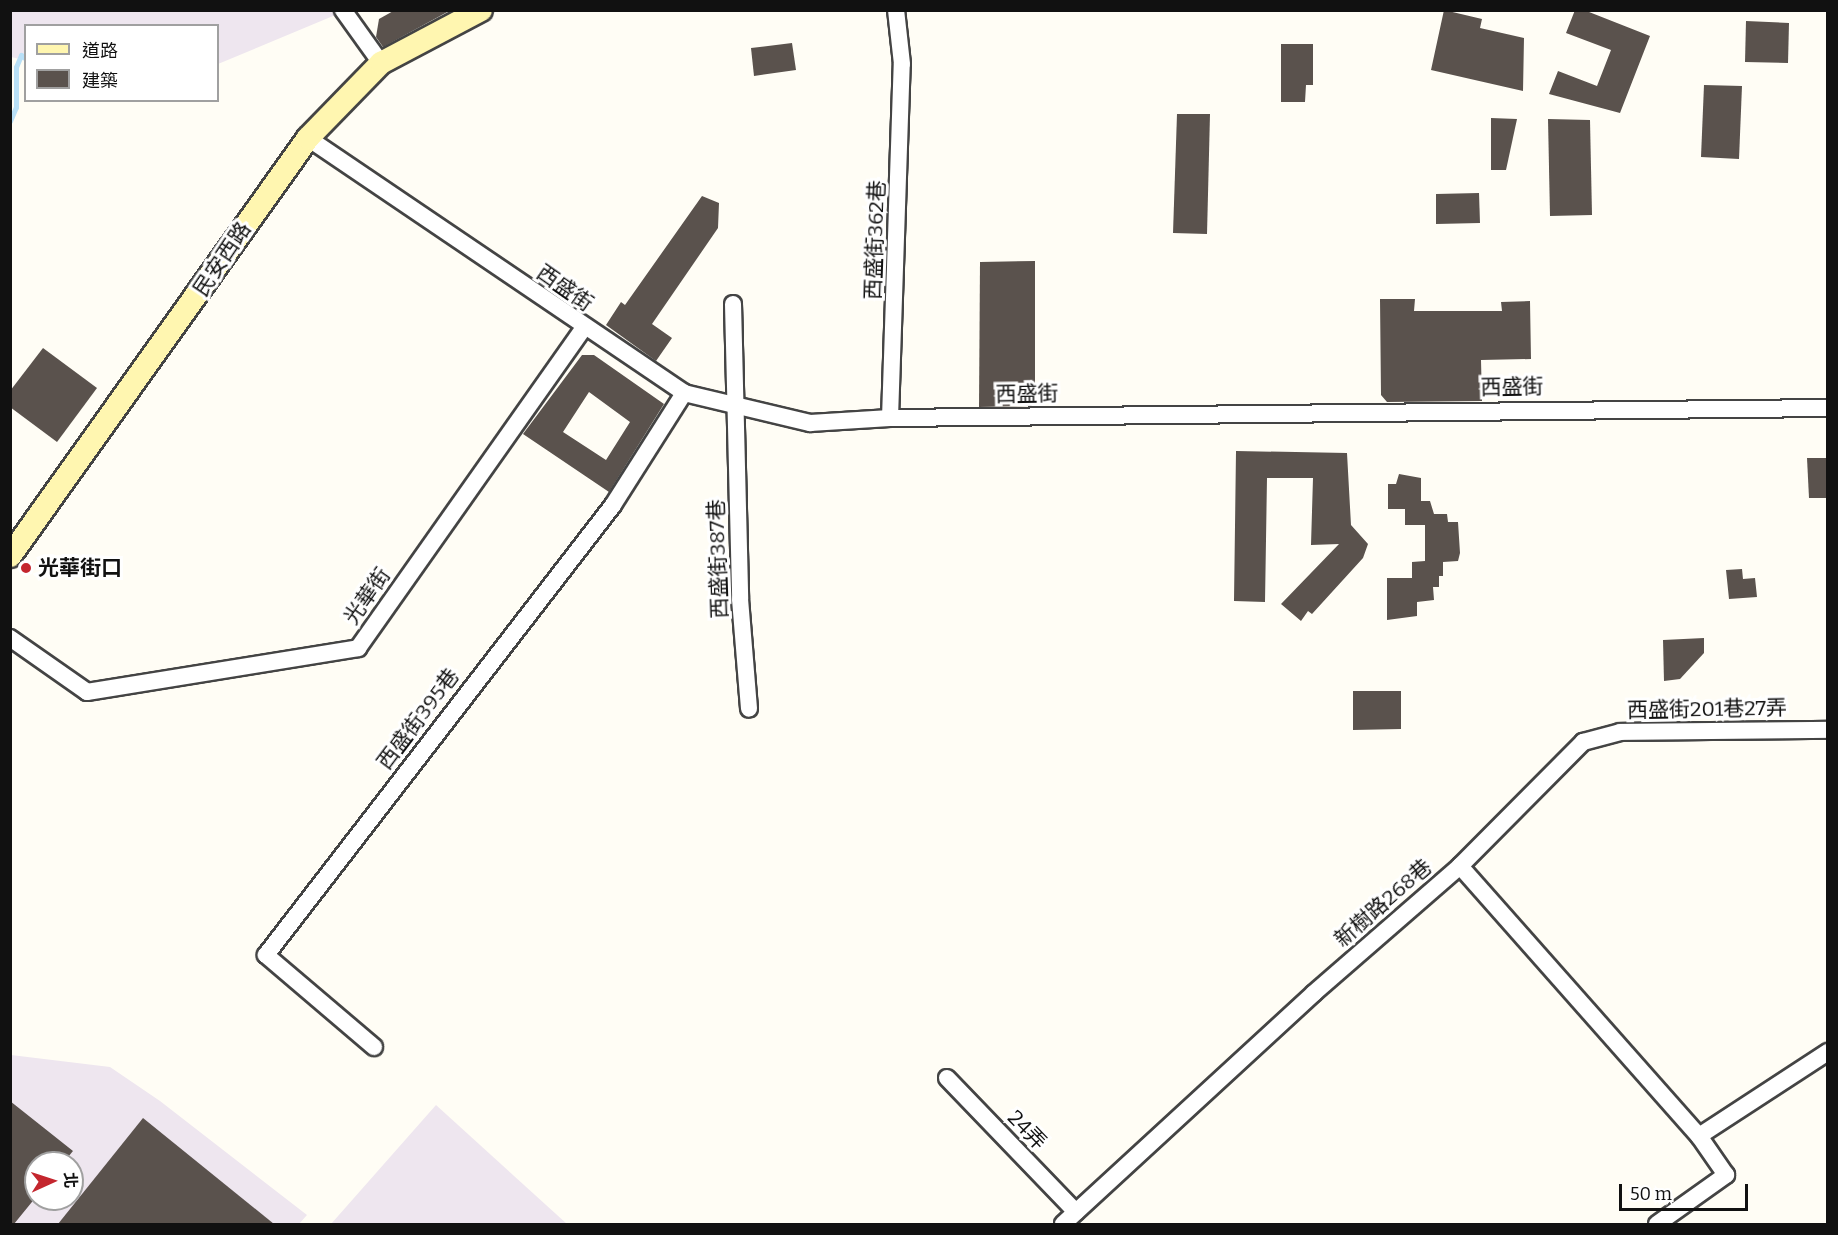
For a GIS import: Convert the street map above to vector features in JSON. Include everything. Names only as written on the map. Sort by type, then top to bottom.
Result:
[{"type":"street","points":[[343,10],[381,63]]},
{"type":"street","name":"民安西路","points":[[10,556],[308,138],[381,63],[481,10]]},
{"type":"street","name":"西盛街362巷","points":[[890,418],[902,64],[896,10]]},
{"type":"street","name":"西盛街","points":[[308,138],[584,328],[684,393],[737,408],[810,423],[890,418],[1827,408]]},
{"type":"street","name":"西盛街387巷","points":[[733,304],[740,599],[749,709]]},
{"type":"street","name":"光華街","points":[[10,638],[87,692],[358,648],[584,328]]},
{"type":"street","name":"西盛街395巷","points":[[374,1047],[266,955],[613,505],[684,393]]},
{"type":"street","name":"西盛街201巷27弄","points":[[1460,866],[1583,742],[1620,732],[1827,730]]},
{"type":"street","name":"新樹路268巷","points":[[1063,1224],[1314,993],[1460,866],[1699,1136],[1726,1175],[1658,1224]]},
{"type":"street","points":[[1699,1136],[1827,1052]]},
{"type":"street","name":"24弄","points":[[947,1078],[1076,1212]]},
{"type":"shaded area","points":[[10,11],[345,11],[219,64],[219,24],[24,24],[24,60],[11,57]]},
{"type":"shaded area","points":[[11,1055],[110,1067],[160,1101],[307,1215],[299,1224],[11,1224]]},
{"type":"shaded area","points":[[436,1105],[567,1224],[331,1224]]},
{"type":"building","points":[[395,10],[451,10],[383,47],[376,37],[379,19]]},
{"type":"building","points":[[1444,10],[1482,19],[1480,28],[1524,38],[1523,91],[1431,70]]},
{"type":"building","points":[[1575,10],[1584,10],[1650,36],[1620,113],[1549,94],[1558,71],[1597,86],[1611,50],[1566,33]]},
{"type":"building","points":[[1746,21],[1789,23],[1788,63],[1745,62]]},
{"type":"building","points":[[792,43],[796,70],[754,76],[751,48]]},
{"type":"building","points":[[1281,44],[1313,44],[1313,85],[1306,85],[1305,102],[1281,102]]},
{"type":"building","points":[[1704,85],[1742,86],[1739,159],[1701,157]]},
{"type":"building","points":[[1177,114],[1210,114],[1207,234],[1173,233]]},
{"type":"building","points":[[1491,118],[1517,119],[1506,170],[1491,170]]},
{"type":"building","points":[[1548,119],[1590,120],[1592,215],[1550,216]]},
{"type":"building","points":[[1479,193],[1480,223],[1436,224],[1436,194]]},
{"type":"building","points":[[702,196],[719,203],[718,228],[652,324],[672,338],[656,361],[606,325],[621,302],[625,305]]},
{"type":"building","points":[[1035,261],[1035,402],[1031,406],[979,407],[980,262]]},
{"type":"building","points":[[1380,299],[1415,299],[1414,311],[1502,311],[1501,302],[1530,301],[1531,359],[1481,360],[1482,401],[1387,402],[1381,395]]},
{"type":"building","points":[[43,348],[97,388],[57,442],[10,407],[10,391]]},
{"type":"building","points":[[582,355],[594,355],[664,404],[609,492],[523,434]],"holes":[[[589,392],[630,422],[606,460],[563,432]]]},
{"type":"building","points":[[1236,451],[1347,453],[1351,525],[1368,544],[1363,558],[1312,614],[1308,611],[1301,621],[1281,604],[1339,544],[1311,545],[1313,478],[1267,478],[1265,602],[1234,601]]},
{"type":"building","points":[[1807,458],[1827,458],[1827,498],[1809,498]]},
{"type":"building","points":[[1399,474],[1421,478],[1421,501],[1430,501],[1434,514],[1447,514],[1448,522],[1458,522],[1460,553],[1458,561],[1443,562],[1443,576],[1439,576],[1439,587],[1433,587],[1434,600],[1417,602],[1417,616],[1387,620],[1387,578],[1412,578],[1412,562],[1425,561],[1425,525],[1405,525],[1405,509],[1388,509],[1388,484],[1396,484]]},
{"type":"building","points":[[1742,569],[1743,579],[1755,578],[1757,597],[1729,599],[1726,570]]},
{"type":"building","points":[[1704,638],[1704,653],[1680,679],[1664,681],[1663,640]]},
{"type":"building","points":[[1353,691],[1401,691],[1401,729],[1353,730]]},
{"type":"building","points":[[10,1101],[73,1151],[24,1151],[25,1211],[14,1224],[10,1224]]},
{"type":"building","points":[[143,1118],[274,1224],[58,1224],[68,1211],[84,1211],[84,1192]]},
{"type":"waterway","points":[[10,121],[16,107],[16,67],[21,55],[24,57]]},
{"type":"place","name":"光華街口","points":[[26,568]]}]
